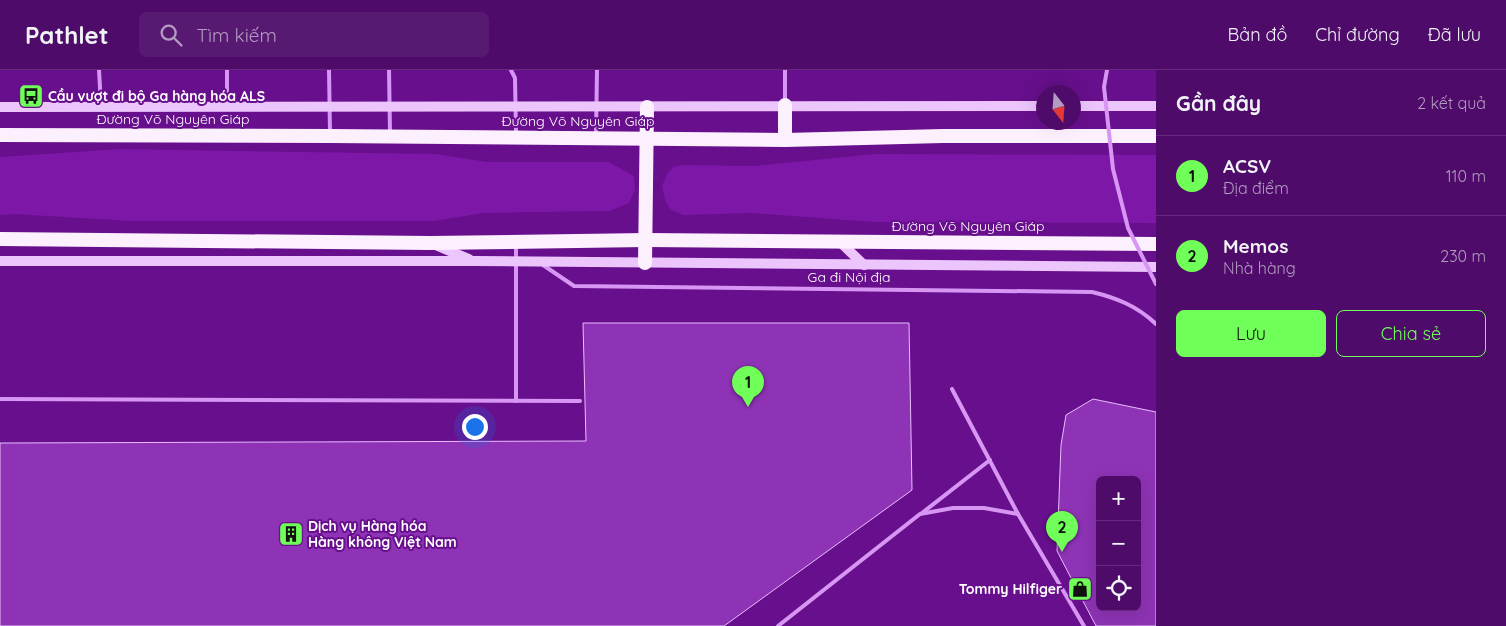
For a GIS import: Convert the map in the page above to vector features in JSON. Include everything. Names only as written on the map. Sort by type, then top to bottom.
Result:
[{"type":"highway","points":[[785,105],[785,140]]},
{"type":"highway","points":[[645,263],[647,107]]},
{"type":"highway","name":"Đường Võ Nguyên Giáp","points":[[0,135],[785,140],[915,136],[1156,136]]},
{"type":"highway","name":"Đường Võ Nguyên Giáp","points":[[0,239],[430,243],[646,240],[1156,244]]},
{"type":"main road","name":"Đường Võ Nguyên Giáp","points":[[0,107],[1036,106]]},
{"type":"main road","points":[[1081,106],[1156,106]]},
{"type":"main road","points":[[840,242],[864,265]]},
{"type":"main road","points":[[430,243],[475,261]]},
{"type":"main road","points":[[0,261],[475,261],[1156,267]]},
{"type":"lane","points":[[99,70],[101,108]]},
{"type":"lane","points":[[227,70],[227,107]]},
{"type":"lane","points":[[329,70],[330,136]]},
{"type":"lane","points":[[389,70],[390,136]]},
{"type":"lane","points":[[511,70],[515,78],[516,137]]},
{"type":"lane","points":[[596,138],[597,70]]},
{"type":"lane","points":[[785,70],[785,105]]},
{"type":"lane","points":[[1107,70],[1104,87],[1113,169],[1128,228],[1156,284]]},
{"type":"lane","points":[[516,242],[516,401]]},
{"type":"lane","name":"Ga đi Nội địa","points":[[540,262],[574,286],[1092,292],[1117,298],[1136,308],[1156,324]]},
{"type":"lane","points":[[952,389],[1018,514],[1084,626]]},
{"type":"lane","points":[[0,398],[580,401]]},
{"type":"lane","points":[[778,626],[990,460]]},
{"type":"lane","points":[[920,514],[953,508],[984,508],[1018,514]]},
{"type":"shaded area","points":[[120,149],[435,154],[487,162],[609,162],[634,176],[635,190],[629,203],[609,211],[484,213],[434,221],[131,221],[13,214],[0,215],[0,157]]},
{"type":"shaded area","points":[[875,154],[1156,155],[1156,223],[873,222],[752,213],[683,215],[670,209],[665,200],[662,186],[667,174],[673,167],[682,165],[754,166]]},
{"type":"building","points":[[583,323],[909,323],[912,490],[724,626],[0,626],[0,443],[586,441]]},
{"type":"building","points":[[1093,399],[1156,412],[1156,626],[1096,626],[1057,551],[1061,445],[1066,415]]},
{"type":"place","name":"Cầu vượt đi bộ Ga hàng hóa ALS","points":[[31,96]]},
{"type":"place","name":"ACSV","points":[[748,407]]},
{"type":"place","name":"Dịch vụ Hàng hóa Hàng không Việt Nam","points":[[291,534]]},
{"type":"place","name":"Memos","points":[[1062,552]]},
{"type":"place","name":"Tommy Hilfiger","points":[[1080,589]]}]
